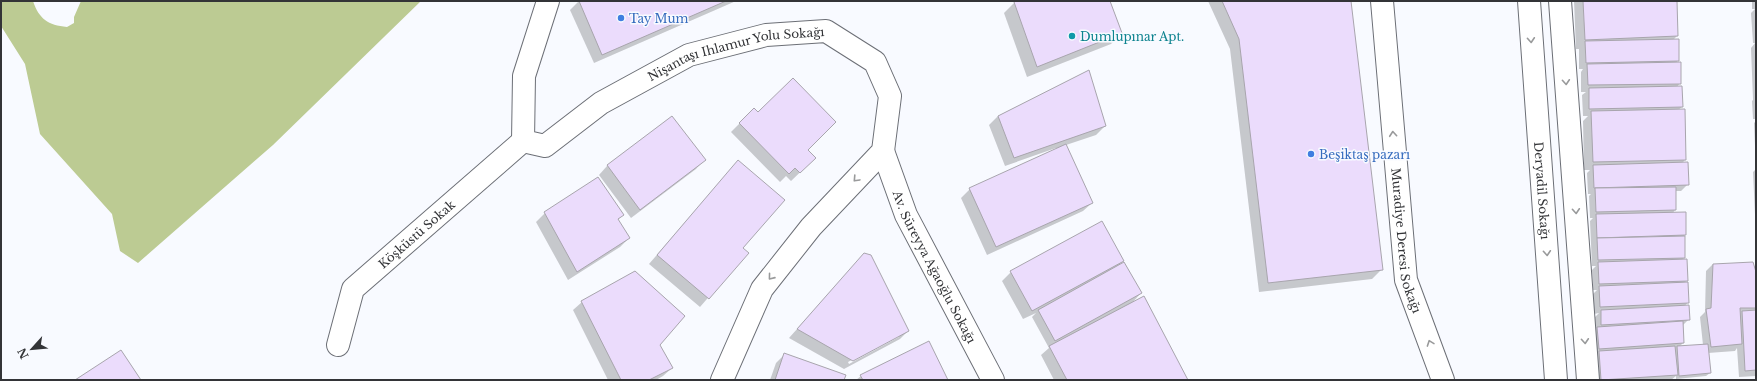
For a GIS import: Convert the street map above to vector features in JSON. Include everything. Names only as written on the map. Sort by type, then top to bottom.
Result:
[{"type":"street","points":[[523,141],[524,76],[548,1]]},
{"type":"street","name":"Muradiye Deresi Sokağı","points":[[1382,1],[1406,280],[1443,380]]},
{"type":"street","name":"Deryadil Sokağı","points":[[1529,1],[1556,380]]},
{"type":"street","points":[[1560,1],[1588,380]]},
{"type":"street","name":"Nişantaşı Ihlamur Yolu Sokağı","points":[[523,141],[545,146],[601,103],[689,55],[766,35],[826,31],[875,62],[890,96],[883,151]]},
{"type":"street","name":"Köşküstü Sokak","points":[[338,345],[353,289],[523,141]]},
{"type":"street","points":[[722,380],[762,289],[811,227],[883,151]]},
{"type":"street","name":"Av. Süreyya Ağaoğlu Sokağı","points":[[883,151],[906,215],[993,380]]},
{"type":"green space","points":[[1,1],[33,1],[41,17],[49,23],[67,27],[74,23],[74,17],[81,1],[421,1],[273,145],[138,263],[120,251],[112,214],[40,134],[25,64],[1,26]]},
{"type":"building","points":[[579,1],[726,1],[602,55]]},
{"type":"building","name":"Dumlupınar Apt.","points":[[1110,1],[1122,33],[1037,67],[1014,2]]},
{"type":"building","name":"Beşiktaş pazarı","points":[[1222,1],[1351,1],[1383,270],[1268,283],[1239,39]]},
{"type":"building","points":[[1583,1],[1677,1],[1678,36],[1585,40]]},
{"type":"building","points":[[1679,39],[1679,61],[1586,63],[1585,41]]},
{"type":"building","points":[[1681,62],[1681,84],[1588,85],[1587,64]]},
{"type":"building","points":[[1089,70],[1106,126],[1014,158],[998,116]]},
{"type":"building","points":[[793,78],[836,122],[808,150],[816,158],[800,173],[795,168],[789,174],[739,123],[754,108],[758,112]]},
{"type":"building","points":[[1682,86],[1683,107],[1589,109],[1589,88]]},
{"type":"building","points":[[1685,109],[1686,160],[1593,162],[1591,111]]},
{"type":"building","points":[[672,116],[706,160],[640,210],[607,165]]},
{"type":"building","points":[[1066,144],[1093,203],[996,247],[969,188]]},
{"type":"building","points":[[738,160],[785,200],[743,248],[749,253],[709,299],[657,255]]},
{"type":"building","points":[[1688,162],[1689,185],[1594,188],[1593,165]]},
{"type":"building","points":[[598,177],[624,215],[618,219],[630,238],[577,272],[544,212]]},
{"type":"building","points":[[1676,187],[1676,210],[1596,212],[1595,188]]},
{"type":"building","points":[[1686,212],[1686,235],[1597,238],[1596,214]]},
{"type":"building","points":[[1102,221],[1124,261],[1032,311],[1010,271]]},
{"type":"building","points":[[1685,236],[1685,258],[1598,260],[1597,238]]},
{"type":"building","points":[[864,253],[871,255],[909,331],[853,361],[797,329]]},
{"type":"building","points":[[1687,259],[1688,281],[1599,284],[1598,262]]},
{"type":"building","points":[[1124,262],[1142,293],[1055,341],[1038,310]]},
{"type":"building","points":[[1753,262],[1756,272],[1756,308],[1740,308],[1742,344],[1711,347],[1706,309],[1711,308],[1713,264]]},
{"type":"building","points":[[635,271],[685,316],[660,345],[673,368],[649,380],[621,380],[581,301]]},
{"type":"building","points":[[1688,282],[1689,303],[1600,307],[1599,286]]},
{"type":"building","points":[[1144,296],[1188,380],[1067,380],[1049,346]]},
{"type":"building","points":[[1689,305],[1690,320],[1601,325],[1601,310]]},
{"type":"building","points":[[1756,310],[1756,370],[1745,371],[1742,311]]},
{"type":"building","points":[[1683,321],[1684,343],[1599,349],[1597,327]]},
{"type":"building","points":[[929,341],[948,380],[863,380],[860,375]]},
{"type":"building","points":[[1708,344],[1711,373],[1679,376],[1677,346]]},
{"type":"building","points":[[1675,346],[1678,375],[1601,380],[1599,351]]},
{"type":"building","points":[[121,350],[141,380],[75,380]]},
{"type":"building","points":[[784,353],[846,375],[844,380],[775,380]]},
{"type":"place","name":"Tay Mum","points":[[621,18]]},
{"type":"place","name":"Dumlupınar Apt.","points":[[1072,36]]},
{"type":"place","name":"Beşiktaş pazarı","points":[[1311,154]]}]
